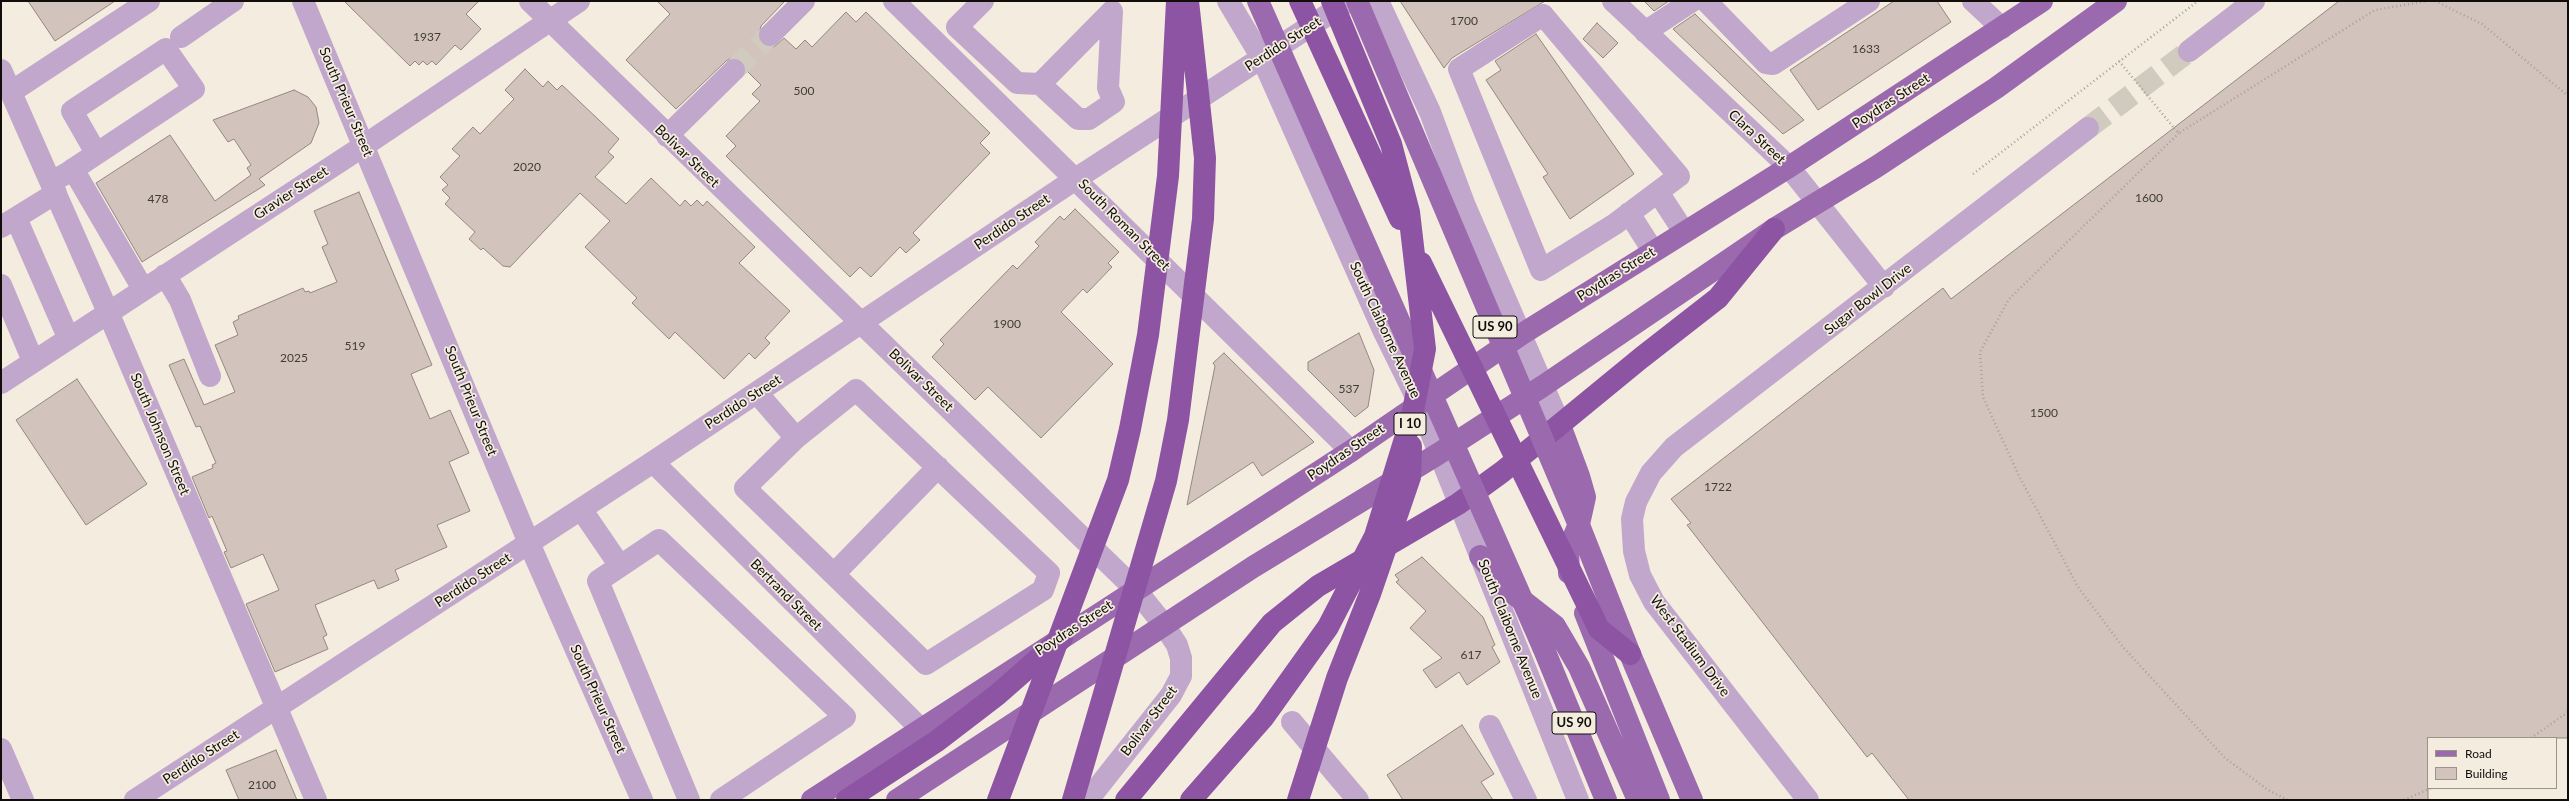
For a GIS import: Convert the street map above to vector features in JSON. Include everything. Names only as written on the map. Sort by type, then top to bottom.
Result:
[{"type":"highway","points":[[998,800],[1118,480],[1130,430],[1148,335],[1168,176],[1177,1]]},
{"type":"highway","points":[[1072,800],[1166,481],[1178,420],[1203,218],[1205,158],[1188,1]]},
{"type":"highway","points":[[1300,1],[1452,330],[1599,629],[1630,654]]},
{"type":"highway","name":"I 10","points":[[1191,800],[1263,718],[1328,627],[1375,536],[1416,409],[1425,349],[1409,212],[1391,144],[1332,1]]},
{"type":"highway","points":[[1126,800],[1272,623],[1318,586],[1458,504],[1560,425],[1718,298],[1774,229]]},
{"type":"highway","points":[[1298,800],[1337,678],[1370,594],[1410,477],[1416,409]]},
{"type":"highway","points":[[847,800],[955,727],[997,695],[1068,632]]},
{"type":"main road","name":"South Claiborne Avenue","points":[[1258,1],[1542,647],[1606,800]]},
{"type":"main road","name":"US 90","points":[[1357,1],[1582,530],[1630,654],[1692,800]]},
{"type":"main road","name":"Poydras Street","points":[[812,800],[1068,632],[1416,409],[1522,334],[1790,167],[2042,1]]},
{"type":"main road","points":[[897,800],[1253,567],[1438,454],[1543,386],[1774,229],[1876,167],[1996,88],[2116,1]]},
{"type":"main road","points":[[1560,425],[1579,476],[1585,497],[1580,524],[1568,550],[1568,570],[1658,800]]},
{"type":"main road","points":[[1480,556],[1508,590],[1555,626],[1580,667],[1638,800]]},
{"type":"street","points":[[11,92],[148,1]]},
{"type":"street","points":[[181,37],[233,1]]},
{"type":"street","name":"South Prieur Street","points":[[303,1],[365,145],[529,543],[642,800]]},
{"type":"street","name":"Bolivar Street","points":[[530,1],[666,136],[862,323],[1136,589],[1164,625],[1177,645],[1181,658],[1181,676],[1171,695],[1089,796]]},
{"type":"street","name":"Gravier Street","points":[[1,383],[68,337],[365,145],[579,1]]},
{"type":"street","points":[[770,35],[804,1]]},
{"type":"street","name":"South Roman Street","points":[[894,1],[1077,178],[1351,450]]},
{"type":"street","points":[[983,1],[957,27],[1017,84],[1040,84],[1078,119],[1089,119],[1114,102],[1108,88],[1112,11],[1040,84]]},
{"type":"street","name":"South Claiborne Avenue","points":[[1228,1],[1262,58],[1384,332],[1416,409],[1438,454],[1578,800]]},
{"type":"street","name":"Perdido Street","points":[[136,800],[653,462],[1077,178],[1349,1]]},
{"type":"street","points":[[1378,1],[1430,112],[1465,206],[1522,334],[1560,425]]},
{"type":"street","name":"Clara Street","points":[[1613,1],[1790,167],[1884,287]]},
{"type":"street","points":[[1645,32],[1692,1]]},
{"type":"street","points":[[1706,1],[1766,62],[1774,64],[1869,1]]},
{"type":"street","points":[[1973,1],[2002,28]]},
{"type":"street","points":[[2189,51],[2254,1]]},
{"type":"street","points":[[1543,15],[1679,176],[1629,213],[1541,270],[1459,69],[1543,15]]},
{"type":"street","points":[[68,337],[8,222],[53,188],[73,168],[96,154],[194,89],[166,49],[72,111],[96,154]]},
{"type":"street","name":"South Johnson Street","points":[[1,70],[108,312],[316,800]]},
{"type":"street","points":[[666,136],[734,70]]},
{"type":"street","name":"Sugar Bowl Drive","points":[[1651,473],[1674,447],[1884,287],[2088,128]]},
{"type":"street","points":[[73,168],[143,289]]},
{"type":"street","points":[[1658,192],[1684,232]]},
{"type":"street","points":[[1629,213],[1653,251]]},
{"type":"street","points":[[165,274],[180,300],[210,376]]},
{"type":"street","points":[[1,285],[33,361]]},
{"type":"street","points":[[856,390],[938,467],[1049,573],[1043,590],[926,664],[745,488],[796,438],[856,390]]},
{"type":"street","points":[[757,393],[796,438]]},
{"type":"street","name":"Bertrand Street","points":[[653,462],[920,728]]},
{"type":"street","points":[[834,574],[938,467]]},
{"type":"street","name":"West Stadium Drive","points":[[1651,473],[1636,502],[1632,519],[1634,551],[1640,575],[1654,602],[1808,800]]},
{"type":"street","points":[[581,509],[620,566]]},
{"type":"street","points":[[689,800],[598,581],[659,540],[846,717],[721,800]]},
{"type":"street","points":[[1292,722],[1358,800]]},
{"type":"street","points":[[1490,726],[1526,800]]},
{"type":"street","points":[[1,749],[23,800]]},
{"type":"path","points":[[1973,174],[2119,60],[2198,1]]},
{"type":"path","points":[[2288,800],[2268,790],[2225,758],[2123,647],[2078,587],[2020,476],[1983,397],[1980,352],[2009,300],[2179,133],[2375,10],[2427,1]]},
{"type":"path","points":[[2435,1],[2482,24],[2568,96]]},
{"type":"path","points":[[2119,60],[2179,133]]},
{"type":"path","points":[[2532,737],[2568,712]]},
{"type":"path","points":[[2404,800],[2429,789]]},
{"type":"building","points":[[28,1],[115,1],[55,41]]},
{"type":"building","points":[[344,1],[479,1],[466,14],[481,29],[461,50],[455,45],[436,65],[432,61],[427,65],[423,61],[419,65],[415,61],[410,66]]},
{"type":"building","points":[[657,1],[785,1],[761,26],[758,38],[761,44],[767,47],[774,47],[784,38],[796,49],[805,40],[812,47],[846,12],[856,22],[866,12],[990,133],[980,143],[990,153],[913,233],[920,240],[906,253],[900,247],[871,277],[860,267],[850,277],[726,156],[736,146],[726,136],[760,101],[752,94],[761,85],[746,70],[743,61],[731,58],[726,61],[676,109],[626,60],[670,14]]},
{"type":"building","points":[[1400,1],[1545,1],[1452,58],[1444,68]]},
{"type":"building","points":[[1644,1],[1669,1],[1654,11]]},
{"type":"building","points":[[1894,1],[1937,1],[1951,22],[1818,110],[1790,70]]},
{"type":"building","points":[[2339,1],[2568,1],[2568,738],[2427,737],[2428,800],[1909,800],[1872,753],[1867,757],[1687,525],[1691,523],[1671,499],[1943,288],[1951,299]]},
{"type":"building","points":[[1695,14],[1804,120],[1783,134],[1673,29]]},
{"type":"building","points":[[1597,23],[1618,43],[1603,58],[1583,39]]},
{"type":"building","points":[[1536,34],[1634,174],[1570,219],[1543,177],[1548,174],[1486,80],[1501,70],[1495,61]]},
{"type":"building","points":[[525,69],[543,87],[548,81],[557,90],[562,85],[619,139],[608,152],[614,157],[595,177],[626,204],[651,178],[680,206],[685,200],[691,206],[697,200],[703,206],[707,201],[755,247],[739,263],[790,311],[765,338],[770,343],[755,359],[749,353],[724,379],[675,332],[669,339],[632,303],[637,298],[585,247],[610,221],[580,193],[510,267],[503,266],[483,248],[481,250],[469,239],[475,232],[445,204],[450,198],[442,190],[448,185],[440,177],[460,156],[452,149],[473,127],[480,134],[514,99],[505,90]]},
{"type":"building","points":[[294,90],[308,97],[316,107],[319,123],[311,143],[259,179],[265,185],[142,262],[96,183],[170,135],[215,201],[251,175],[247,168],[251,165],[234,139],[228,142],[213,120]]},
{"type":"building","points":[[359,192],[432,365],[411,374],[430,419],[450,410],[469,453],[449,462],[470,511],[437,525],[447,547],[395,570],[399,580],[378,589],[374,580],[315,605],[327,635],[323,637],[328,649],[275,672],[246,604],[279,590],[263,554],[231,568],[224,552],[227,551],[212,516],[209,518],[192,477],[213,468],[212,465],[216,463],[200,426],[196,427],[169,365],[184,359],[204,405],[235,392],[215,345],[238,335],[233,322],[239,319],[238,316],[303,288],[305,292],[309,291],[310,293],[337,282],[322,247],[328,244],[314,211]]},
{"type":"building","points":[[1075,209],[1119,252],[1108,263],[1112,267],[1087,293],[1083,289],[1061,312],[1113,364],[1041,438],[988,387],[975,400],[932,357],[944,344],[940,340],[1013,265],[1017,269],[1039,246],[1035,242],[1060,216],[1064,220]]},
{"type":"building","points":[[1359,333],[1374,370],[1368,407],[1355,417],[1308,370],[1308,362]]},
{"type":"building","points":[[1224,353],[1314,442],[1262,476],[1253,462],[1187,505],[1215,366],[1213,363]]},
{"type":"building","points":[[77,379],[147,484],[86,525],[16,420]]},
{"type":"building","points":[[1422,557],[1483,617],[1495,645],[1492,647],[1500,662],[1467,685],[1459,672],[1436,688],[1423,670],[1442,658],[1410,628],[1426,611],[1396,582],[1399,580],[1395,575]]},
{"type":"building","points":[[1462,725],[1494,774],[1481,782],[1493,800],[1403,800],[1387,775]]},
{"type":"building","points":[[276,750],[297,800],[239,800],[226,770]]},
{"type":"tunnel","points":[[734,70],[770,35]]},
{"type":"tunnel","points":[[2088,128],[2189,51]]}]
